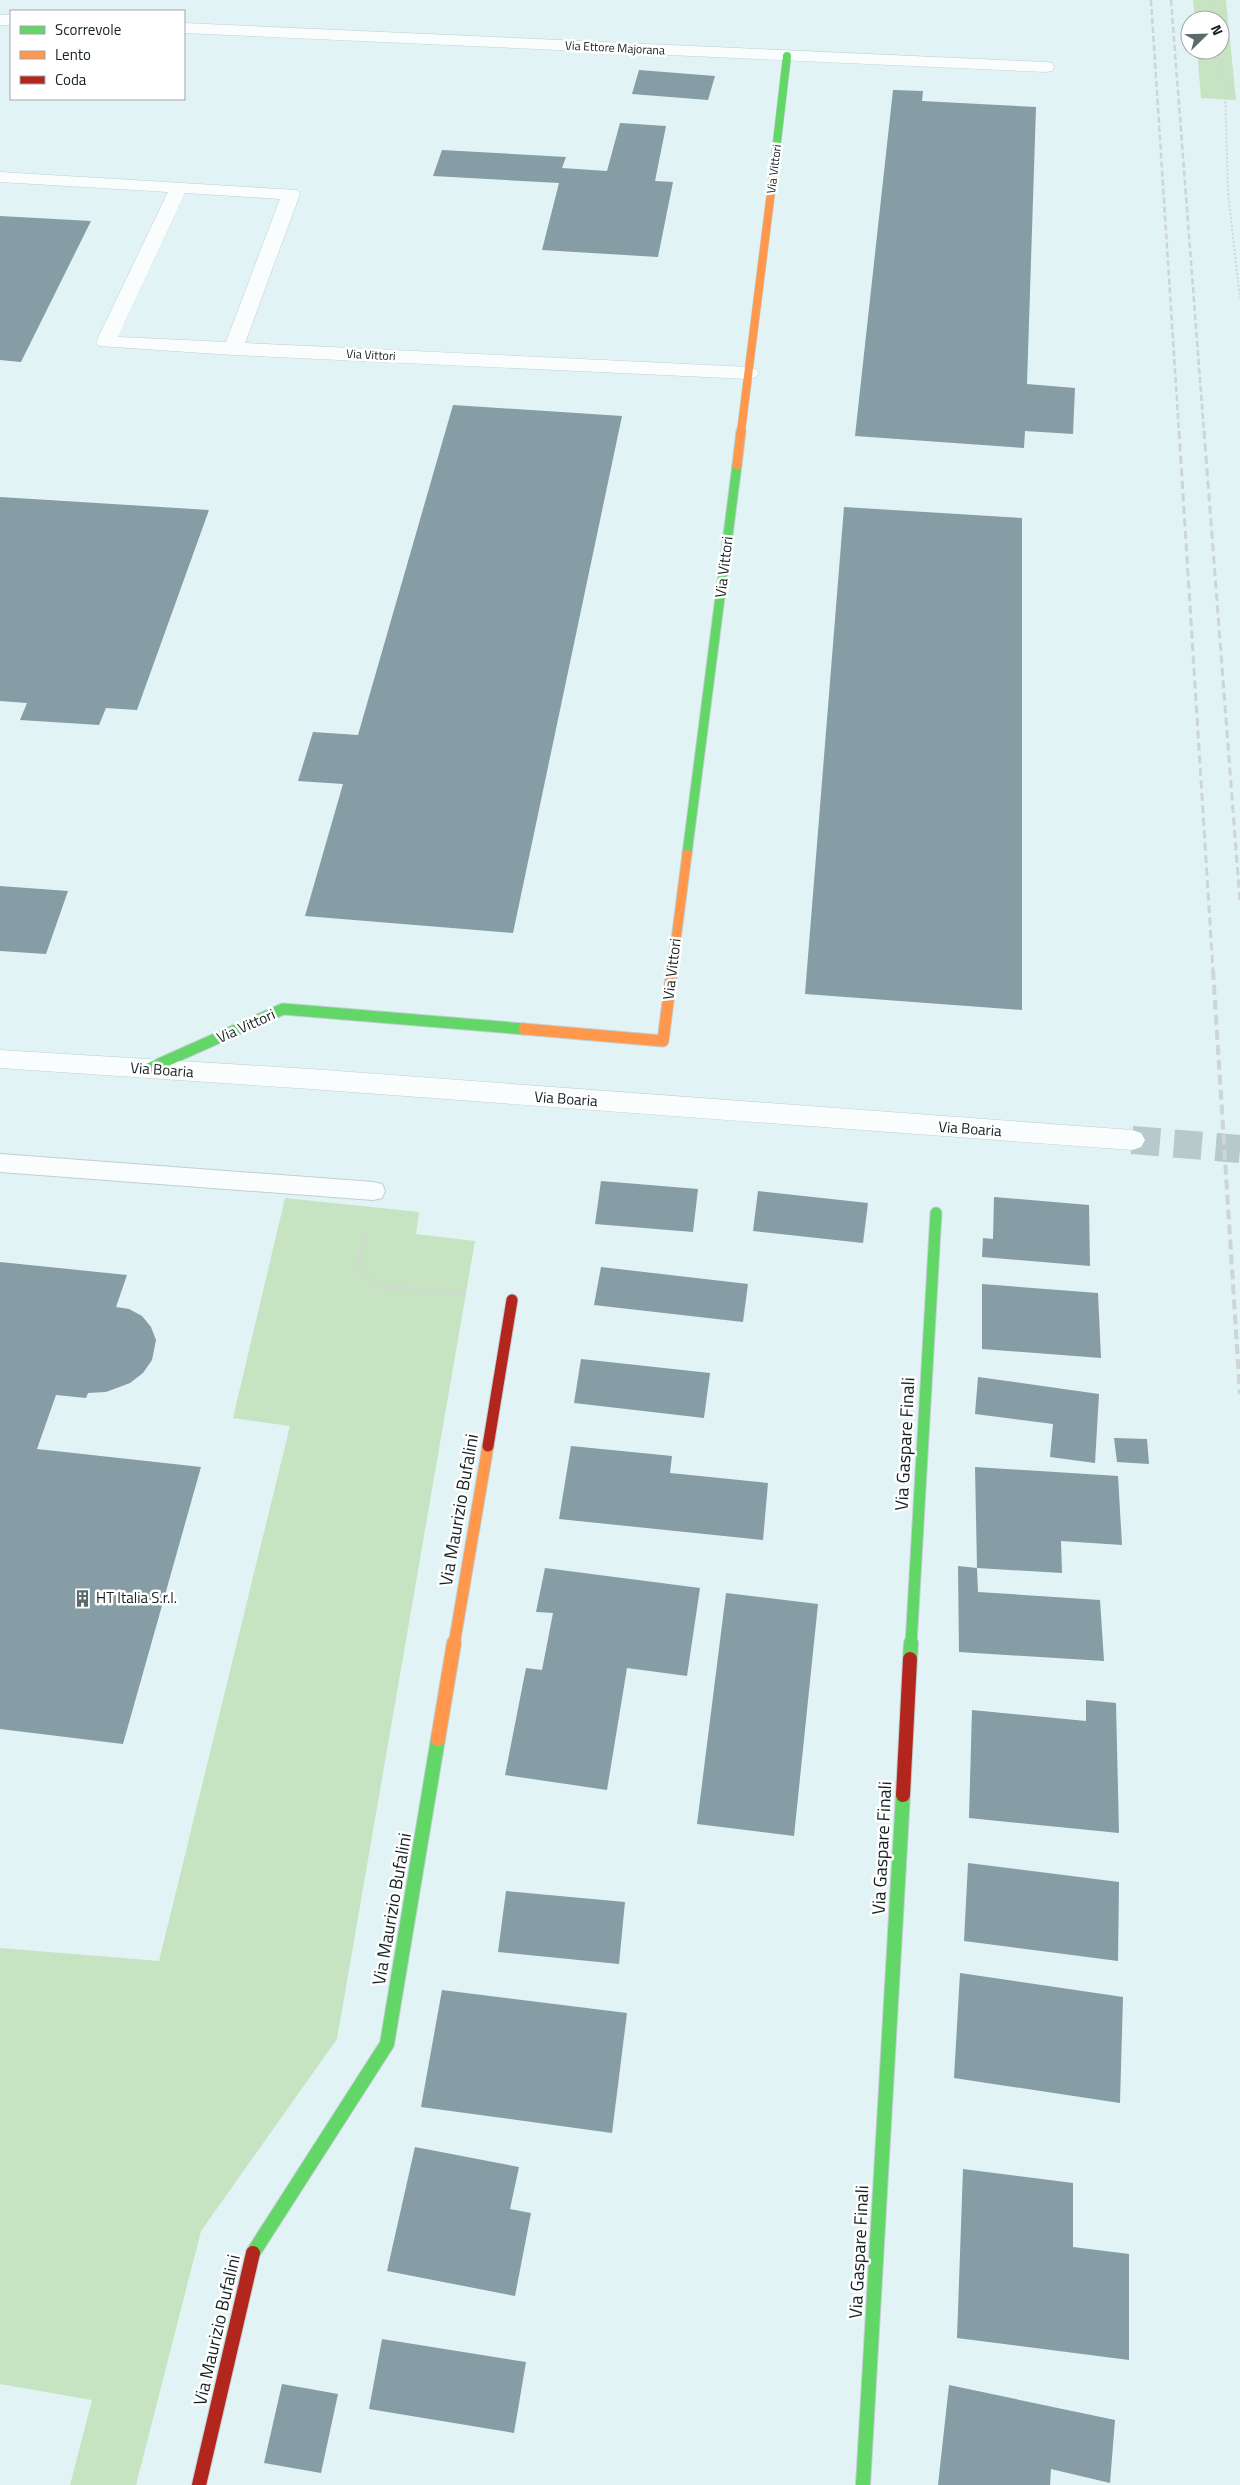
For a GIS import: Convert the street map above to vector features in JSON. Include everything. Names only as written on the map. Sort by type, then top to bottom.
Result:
[{"type":"street","name":"Via Ettore Majorana","points":[[185,28],[1046,67]]},
{"type":"street","name":"Via Vittori","points":[[148,1069],[283,1009],[663,1041],[750,373],[787,56]]},
{"type":"street","points":[[0,177],[291,194],[233,349]]},
{"type":"street","name":"Via Vittori","points":[[179,187],[106,342],[750,373]]},
{"type":"street","name":"Via Boaria","points":[[0,1058],[1132,1140]]},
{"type":"street","name":"Via Gaspare Finali","points":[[863,2485],[936,1213]]},
{"type":"street","name":"Via Maurizio Bufalini","points":[[199,2485],[254,2249],[387,2044],[512,1300]]},
{"type":"lane","points":[[0,1163],[373,1191]]},
{"type":"path","points":[[1220,60],[1225,88],[1228,193],[1240,298]]},
{"type":"path","points":[[373,1191],[358,1268],[376,1286],[512,1300]]},
{"type":"green space","points":[[1193,0],[1226,0],[1227,10],[1194,10]]},
{"type":"green space","points":[[1230,40],[1236,100],[1201,98],[1198,60],[1230,60]]},
{"type":"green space","points":[[285,1198],[419,1212],[416,1234],[475,1241],[337,2039],[201,2231],[136,2485],[70,2485],[92,2400],[0,2384],[0,1948],[159,1961],[290,1426],[233,1418]]},
{"type":"building","points":[[639,70],[715,76],[708,100],[632,94]]},
{"type":"building","points":[[893,90],[923,91],[922,101],[1036,107],[1027,384],[1075,388],[1073,434],[1025,431],[1024,448],[855,436]]},
{"type":"building","points":[[620,123],[666,126],[655,181],[673,182],[658,257],[542,250],[559,183],[433,176],[442,150],[566,157],[562,168],[607,171]]},
{"type":"building","points":[[0,216],[91,221],[21,362],[0,360]]},
{"type":"building","points":[[453,405],[622,416],[513,933],[305,916],[343,784],[298,781],[313,732],[358,735]]},
{"type":"building","points":[[0,497],[209,510],[137,710],[106,708],[99,725],[20,720],[27,703],[0,701]]},
{"type":"building","points":[[844,507],[1022,518],[1022,1010],[805,994]]},
{"type":"building","points":[[0,886],[68,891],[46,954],[0,951]]},
{"type":"building","points":[[601,1181],[698,1189],[693,1232],[595,1224]]},
{"type":"building","points":[[758,1191],[868,1203],[863,1243],[753,1231]]},
{"type":"building","points":[[994,1197],[1089,1205],[1090,1266],[982,1257],[983,1238],[993,1239]]},
{"type":"building","name":"HT Italia S.r.l.","points":[[0,1262],[127,1275],[116,1307],[129,1309],[142,1316],[151,1327],[156,1340],[152,1360],[143,1373],[130,1383],[106,1392],[88,1393],[86,1398],[56,1395],[37,1449],[201,1467],[123,1744],[0,1729]]},
{"type":"building","points":[[601,1267],[748,1284],[743,1322],[594,1305]]},
{"type":"building","points":[[982,1284],[1098,1293],[1101,1358],[982,1349]]},
{"type":"building","points":[[581,1359],[710,1373],[704,1418],[574,1403]]},
{"type":"building","points":[[978,1377],[1099,1394],[1095,1463],[1050,1457],[1053,1424],[975,1414]]},
{"type":"building","points":[[1114,1438],[1147,1439],[1149,1464],[1117,1462]]},
{"type":"building","points":[[571,1446],[672,1456],[670,1473],[768,1483],[763,1540],[559,1519]]},
{"type":"building","points":[[975,1467],[1118,1476],[1122,1545],[1061,1541],[1062,1573],[977,1568]]},
{"type":"building","points":[[958,1566],[977,1568],[978,1592],[1100,1600],[1104,1661],[959,1652]]},
{"type":"building","points":[[545,1568],[700,1588],[687,1676],[627,1668],[607,1790],[505,1775],[526,1668],[542,1670],[553,1613],[536,1612]]},
{"type":"building","points":[[726,1593],[818,1604],[794,1836],[697,1824]]},
{"type":"building","points":[[1086,1700],[1116,1703],[1119,1833],[969,1818],[972,1710],[1086,1721]]},
{"type":"building","points":[[968,1863],[1119,1882],[1118,1961],[964,1941]]},
{"type":"building","points":[[506,1891],[625,1902],[619,1964],[498,1952]]},
{"type":"building","points":[[960,1973],[1123,1997],[1120,2103],[954,2078]]},
{"type":"building","points":[[442,1990],[627,2013],[612,2133],[421,2107]]},
{"type":"building","points":[[415,2147],[519,2167],[510,2209],[531,2213],[515,2296],[387,2271]]},
{"type":"building","points":[[963,2169],[1073,2183],[1073,2247],[1129,2254],[1129,2360],[957,2338]]},
{"type":"building","points":[[382,2339],[526,2362],[514,2433],[369,2409]]},
{"type":"building","points":[[282,2384],[338,2394],[321,2473],[264,2463]]},
{"type":"building","points":[[949,2385],[1115,2420],[1110,2483],[1051,2469],[1050,2485],[938,2485]]},
{"type":"tunnel","points":[[1132,1140],[1240,1149]]},
{"type":"railway","points":[[1151,0],[1179,432]]},
{"type":"railway","points":[[1171,0],[1204,432]]},
{"type":"railway","points":[[1179,431],[1213,971]]},
{"type":"railway","points":[[1204,431],[1240,902]]},
{"type":"railway","points":[[1213,970],[1240,1394]]},
{"type":"traffic: fast","points":[[773,176],[787,56]]},
{"type":"traffic: fast","points":[[687,854],[737,465]]},
{"type":"traffic: fast","points":[[148,1069],[283,1009],[524,1029]]},
{"type":"traffic: fast","points":[[910,1659],[936,1213]]},
{"type":"traffic: fast","points":[[253,2253],[387,2044],[438,1739]]},
{"type":"traffic: fast","points":[[863,2485],[903,1795]]},
{"type":"traffic: slow","points":[[737,465],[773,176]]},
{"type":"traffic: slow","points":[[524,1029],[663,1041],[687,854]]},
{"type":"traffic: slow","points":[[438,1739],[488,1446]]},
{"type":"traffic: jam","points":[[488,1446],[512,1300]]},
{"type":"traffic: jam","points":[[903,1795],[910,1659]]},
{"type":"traffic: jam","points":[[199,2485],[253,2253]]},
{"type":"place","name":"HT Italia S.r.l.","points":[[82,1598]]}]
